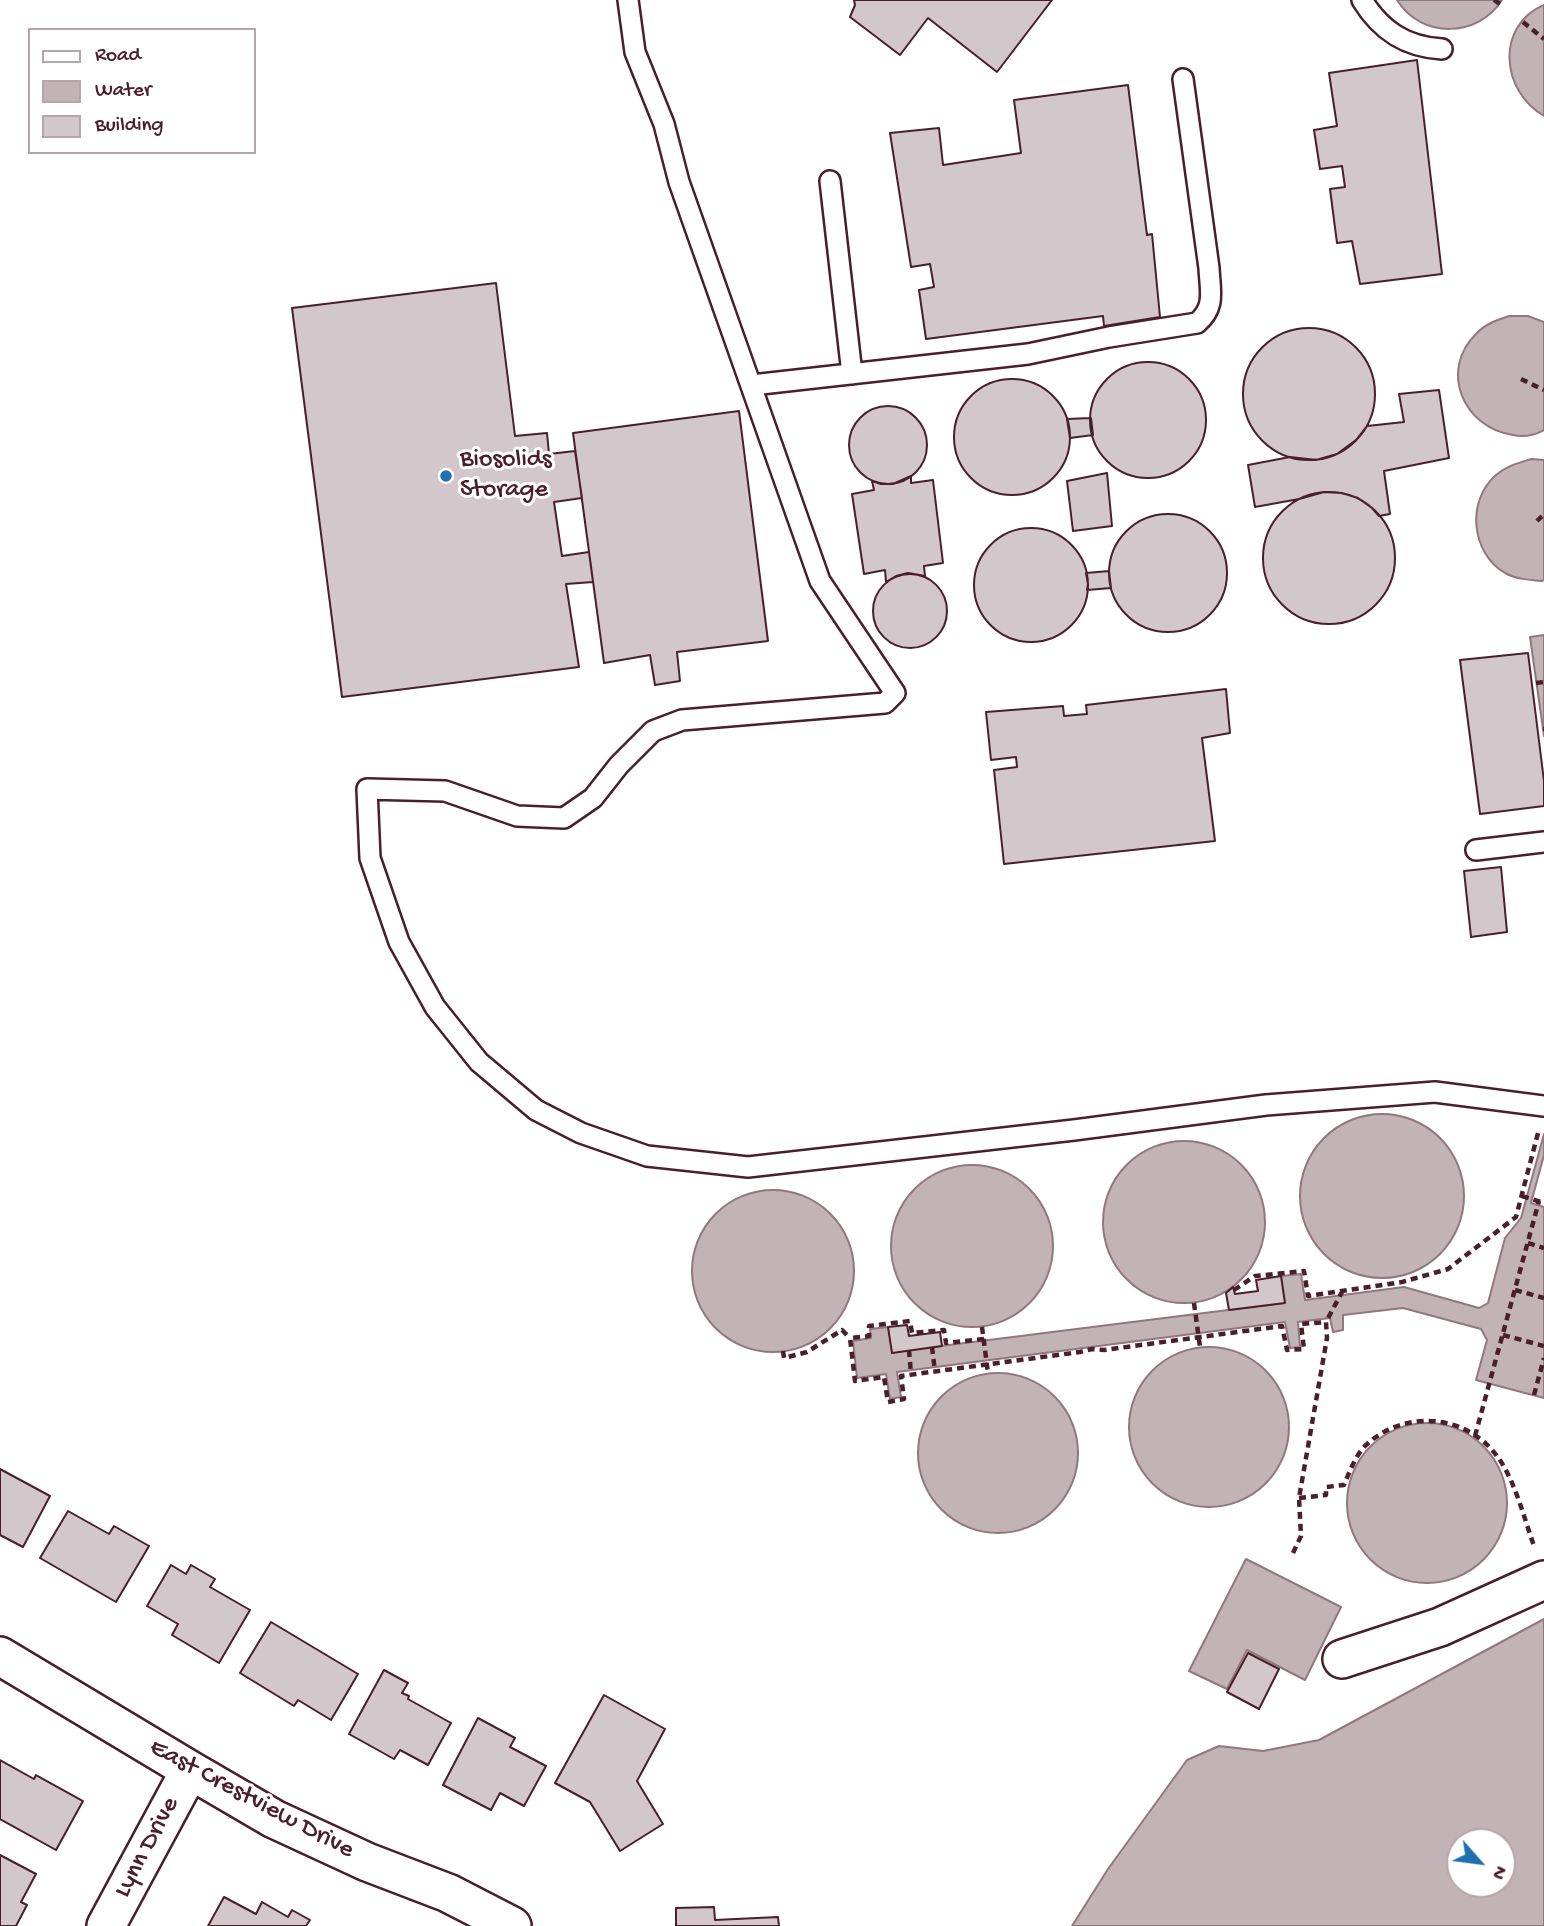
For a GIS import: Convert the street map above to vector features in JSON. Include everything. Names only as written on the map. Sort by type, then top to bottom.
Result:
[{"type":"street","points":[[1342,1659],[1440,1627],[1539,1564]]},
{"type":"street","name":"East Crestview Drive","points":[[0,1656],[274,1819],[367,1862],[448,1893],[512,1926]]},
{"type":"street","name":"Lynn Drive","points":[[106,1926],[190,1770]]},
{"type":"lane","points":[[628,0],[635,52],[664,124],[679,182],[820,581],[895,693],[885,703],[682,720],[653,731],[619,765],[593,798],[564,818],[517,816],[445,791],[367,789],[370,858],[399,942],[435,1007],[479,1062],[536,1110],[581,1133],[647,1156],[748,1167],[1266,1105],[1435,1092],[1542,1115]]},
{"type":"lane","points":[[1362,0],[1382,26],[1404,41],[1422,48],[1442,49]]},
{"type":"lane","points":[[752,384],[1028,354],[1109,337],[1197,323],[1209,308],[1209,268],[1183,79]]},
{"type":"lane","points":[[830,181],[852,374]]},
{"type":"lane","points":[[1476,850],[1544,842]]},
{"type":"path","points":[[1522,22],[1544,39]]},
{"type":"path","points":[[1521,379],[1544,390]]},
{"type":"path","points":[[1537,521],[1544,514]]},
{"type":"path","points":[[1535,683],[1544,682]]},
{"type":"path","points":[[1234,1290],[1255,1276],[1304,1271],[1308,1296],[1402,1282],[1448,1269],[1517,1217],[1542,1115]]},
{"type":"path","points":[[1475,1436],[1541,1202],[1522,1196]]},
{"type":"path","points":[[1528,1244],[1544,1248]]},
{"type":"path","points":[[1515,1290],[1544,1298]]},
{"type":"path","points":[[1293,1553],[1301,1536],[1300,1498],[1327,1338],[1326,1322],[1342,1291]]},
{"type":"path","points":[[1194,1303],[1200,1347]]},
{"type":"path","points":[[850,1338],[869,1336],[869,1326],[910,1321],[912,1333],[944,1330],[946,1343],[984,1339]]},
{"type":"path","points":[[783,1351],[784,1358],[807,1352],[842,1330],[850,1338],[856,1381],[884,1377],[888,1402],[904,1399],[901,1376],[911,1374],[1282,1326],[1287,1350],[1304,1349],[1301,1324],[1326,1322]]},
{"type":"path","points":[[982,1327],[988,1373]]},
{"type":"path","points":[[1503,1335],[1544,1346]]},
{"type":"path","points":[[932,1348],[934,1371]]},
{"type":"path","points":[[909,1350],[911,1374]]},
{"type":"path","points":[[1534,1395],[1544,1358]]},
{"type":"path","points":[[1300,1498],[1326,1495],[1326,1487],[1344,1485],[1362,1450],[1394,1426],[1414,1421],[1436,1420],[1459,1426],[1488,1445],[1507,1471],[1539,1564]]},
{"type":"water","points":[[1397,0],[1502,0],[1492,13],[1479,22],[1450,29],[1420,22],[1407,13]]},
{"type":"water","points":[[1544,5],[1544,116],[1530,105],[1519,91],[1512,75],[1510,59],[1511,43],[1517,28],[1528,15]]},
{"type":"water","points":[[1509,316],[1528,316],[1544,322],[1544,430],[1529,435],[1513,435],[1496,430],[1481,421],[1462,395],[1458,380],[1459,364],[1465,348],[1476,334],[1487,325]]},
{"type":"water","points":[[1531,459],[1544,460],[1542,581],[1514,577],[1494,564],[1485,553],[1476,526],[1480,498],[1486,486],[1504,469]]},
{"type":"water","points":[[1544,635],[1544,736],[1530,637]]},
{"type":"water","points":[[1382,1114],[1413,1121],[1440,1138],[1457,1165],[1464,1196],[1457,1227],[1440,1254],[1413,1271],[1382,1278],[1351,1271],[1324,1254],[1307,1227],[1300,1196],[1307,1165],[1324,1138],[1351,1121]]},
{"type":"water","points":[[1544,1134],[1544,1155],[1531,1203],[1544,1207],[1544,1398],[1476,1380],[1487,1340],[1481,1329],[1403,1308],[1343,1315],[1343,1330],[1333,1332],[1330,1318],[1298,1322],[1300,1347],[1290,1348],[1285,1322],[897,1372],[901,1397],[890,1399],[886,1374],[857,1378],[853,1341],[871,1338],[870,1329],[888,1327],[893,1352],[1284,1303],[1281,1276],[1301,1274],[1305,1300],[1404,1287],[1479,1308],[1488,1303],[1505,1238],[1521,1218]]},
{"type":"water","points":[[1184,1141],[1215,1147],[1241,1165],[1259,1191],[1265,1222],[1259,1253],[1241,1279],[1215,1297],[1184,1303],[1153,1297],[1127,1279],[1109,1253],[1103,1222],[1109,1191],[1127,1165],[1153,1147]]},
{"type":"water","points":[[972,1165],[1003,1171],[1017,1178],[1029,1189],[1040,1201],[1047,1215],[1053,1246],[1047,1277],[1040,1291],[1029,1303],[1017,1314],[1003,1321],[972,1327],[941,1321],[927,1314],[915,1303],[904,1291],[897,1277],[891,1246],[897,1215],[904,1201],[915,1189],[927,1178],[941,1171]]},
{"type":"water","points":[[773,1190],[804,1196],[830,1214],[848,1240],[854,1271],[848,1302],[830,1328],[804,1346],[773,1352],[742,1346],[716,1328],[698,1302],[692,1271],[698,1240],[716,1214],[742,1196]]},
{"type":"water","points":[[1209,1347],[1240,1353],[1265,1371],[1283,1396],[1289,1427],[1283,1458],[1265,1483],[1240,1501],[1209,1507],[1178,1501],[1153,1483],[1135,1458],[1129,1427],[1135,1396],[1153,1371],[1178,1353]]},
{"type":"water","points":[[998,1373],[1029,1379],[1055,1396],[1072,1422],[1078,1453],[1072,1484],[1055,1510],[1029,1527],[998,1533],[967,1527],[941,1510],[924,1484],[918,1453],[924,1422],[941,1396],[967,1379]]},
{"type":"water","points":[[1427,1423],[1458,1429],[1484,1446],[1501,1472],[1507,1503],[1501,1534],[1484,1560],[1458,1577],[1427,1583],[1396,1577],[1370,1560],[1353,1534],[1347,1503],[1353,1472],[1370,1446],[1396,1429]]},
{"type":"water","points":[[1246,1559],[1341,1607],[1305,1680],[1247,1650],[1227,1689],[1189,1671]]},
{"type":"water","points":[[1544,1619],[1544,1926],[1072,1926],[1108,1869],[1187,1760],[1219,1746],[1263,1751],[1319,1740]]},
{"type":"building","points":[[854,0],[1052,0],[997,72],[928,18],[900,55],[850,17],[855,5]]},
{"type":"building","points":[[1417,60],[1442,274],[1360,284],[1352,241],[1337,243],[1330,189],[1345,187],[1342,166],[1320,169],[1314,130],[1337,126],[1329,73]]},
{"type":"building","points":[[1128,85],[1147,235],[1152,234],[1160,317],[1104,326],[1103,316],[926,339],[919,290],[934,287],[930,264],[911,267],[890,133],[939,128],[943,165],[1021,153],[1014,100]]},
{"type":"building","name":"Biosolids Storage","points":[[496,283],[515,436],[547,433],[549,454],[575,451],[582,498],[554,502],[562,556],[589,552],[593,582],[566,584],[579,667],[342,697],[292,308]]},
{"type":"building","points":[[1309,328],[1334,333],[1356,347],[1370,369],[1375,394],[1370,419],[1356,441],[1334,455],[1309,460],[1284,455],[1262,441],[1248,419],[1243,394],[1248,369],[1262,347],[1284,333]]},
{"type":"building","points":[[1148,362],[1170,367],[1189,379],[1201,398],[1206,420],[1201,442],[1189,461],[1170,473],[1148,478],[1126,473],[1107,461],[1095,442],[1090,420],[1095,398],[1107,379],[1126,367]]},
{"type":"building","points":[[1012,379],[1034,384],[1053,396],[1065,415],[1070,437],[1065,459],[1053,478],[1034,490],[1012,495],[990,490],[971,478],[959,459],[954,437],[959,415],[971,396],[990,384]]},
{"type":"building","points":[[1439,390],[1449,458],[1384,471],[1390,514],[1379,516],[1358,498],[1342,493],[1324,492],[1255,507],[1248,465],[1290,457],[1316,460],[1337,454],[1356,440],[1367,426],[1404,422],[1399,394]]},
{"type":"building","points":[[888,406],[903,409],[915,418],[924,430],[927,445],[924,460],[915,472],[903,481],[888,484],[873,481],[861,472],[852,460],[849,445],[852,430],[861,418],[873,409]]},
{"type":"building","points":[[739,411],[768,641],[677,652],[680,681],[655,685],[650,655],[604,663],[573,433]]},
{"type":"building","points":[[1091,418],[1093,435],[1070,438],[1067,419]]},
{"type":"building","points":[[1107,473],[1112,526],[1073,531],[1067,481]]},
{"type":"building","points":[[911,476],[911,483],[933,480],[943,563],[924,566],[925,576],[908,573],[886,582],[885,570],[864,574],[852,494],[874,490],[872,481],[893,484]]},
{"type":"building","points":[[1329,492],[1354,497],[1376,511],[1390,533],[1395,558],[1390,583],[1376,605],[1354,619],[1329,624],[1304,619],[1282,605],[1268,583],[1263,558],[1268,533],[1282,511],[1304,497]]},
{"type":"building","points":[[1168,514],[1191,519],[1210,531],[1222,550],[1227,573],[1222,596],[1210,615],[1191,627],[1168,632],[1145,627],[1126,615],[1114,596],[1109,573],[1114,550],[1126,531],[1145,519]]},
{"type":"building","points":[[1031,528],[1053,532],[1063,537],[1079,553],[1084,563],[1088,585],[1084,607],[1079,617],[1063,633],[1053,638],[1031,642],[1009,638],[999,633],[983,617],[978,607],[974,585],[978,563],[983,553],[999,537],[1009,532]]},
{"type":"building","points":[[1109,571],[1111,588],[1087,590],[1086,573]]},
{"type":"building","points":[[917,574],[937,584],[945,597],[945,625],[937,638],[924,646],[903,648],[883,638],[875,625],[873,604],[883,584],[896,576]]},
{"type":"building","points":[[1528,653],[1544,781],[1544,806],[1480,814],[1460,660]]},
{"type":"building","points":[[1226,689],[1230,733],[1202,738],[1215,841],[1004,864],[994,770],[1017,767],[1016,757],[991,760],[986,712],[1063,706],[1064,716],[1087,714],[1086,705]]},
{"type":"building","points":[[1501,867],[1507,932],[1471,937],[1464,871]]},
{"type":"building","points":[[1281,1276],[1285,1303],[1229,1310],[1226,1293],[1233,1287],[1235,1294],[1258,1291],[1256,1280]]},
{"type":"building","points":[[907,1325],[909,1336],[940,1332],[942,1346],[892,1353],[888,1327]]},
{"type":"building","points":[[0,1469],[50,1496],[23,1547],[0,1535]]},
{"type":"building","points":[[68,1511],[109,1534],[114,1526],[149,1546],[116,1602],[40,1558]]},
{"type":"building","points":[[171,1565],[186,1574],[191,1565],[215,1579],[210,1587],[250,1610],[219,1663],[172,1635],[178,1624],[147,1606]]},
{"type":"building","points":[[271,1622],[358,1674],[331,1720],[298,1700],[294,1706],[240,1673]]},
{"type":"building","points":[[1248,1653],[1279,1669],[1259,1709],[1227,1692]]},
{"type":"building","points":[[384,1670],[408,1683],[402,1693],[409,1696],[408,1699],[451,1723],[428,1765],[400,1750],[394,1759],[349,1734]]},
{"type":"building","points":[[604,1695],[665,1729],[637,1781],[663,1824],[620,1851],[590,1802],[555,1783]]},
{"type":"building","points":[[478,1718],[515,1738],[510,1747],[546,1766],[524,1806],[500,1793],[491,1810],[443,1785]]},
{"type":"building","points":[[0,1760],[34,1779],[36,1775],[83,1801],[56,1850],[0,1819]]},
{"type":"building","points":[[0,1855],[36,1874],[21,1902],[27,1905],[16,1926],[0,1926]]},
{"type":"building","points":[[224,1897],[256,1914],[262,1902],[288,1917],[292,1910],[310,1920],[306,1926],[208,1926]]},
{"type":"building","points":[[714,1907],[715,1920],[778,1917],[779,1926],[676,1926],[676,1908]]},
{"type":"place","name":"Biosolids Storage","points":[[446,476]]}]
